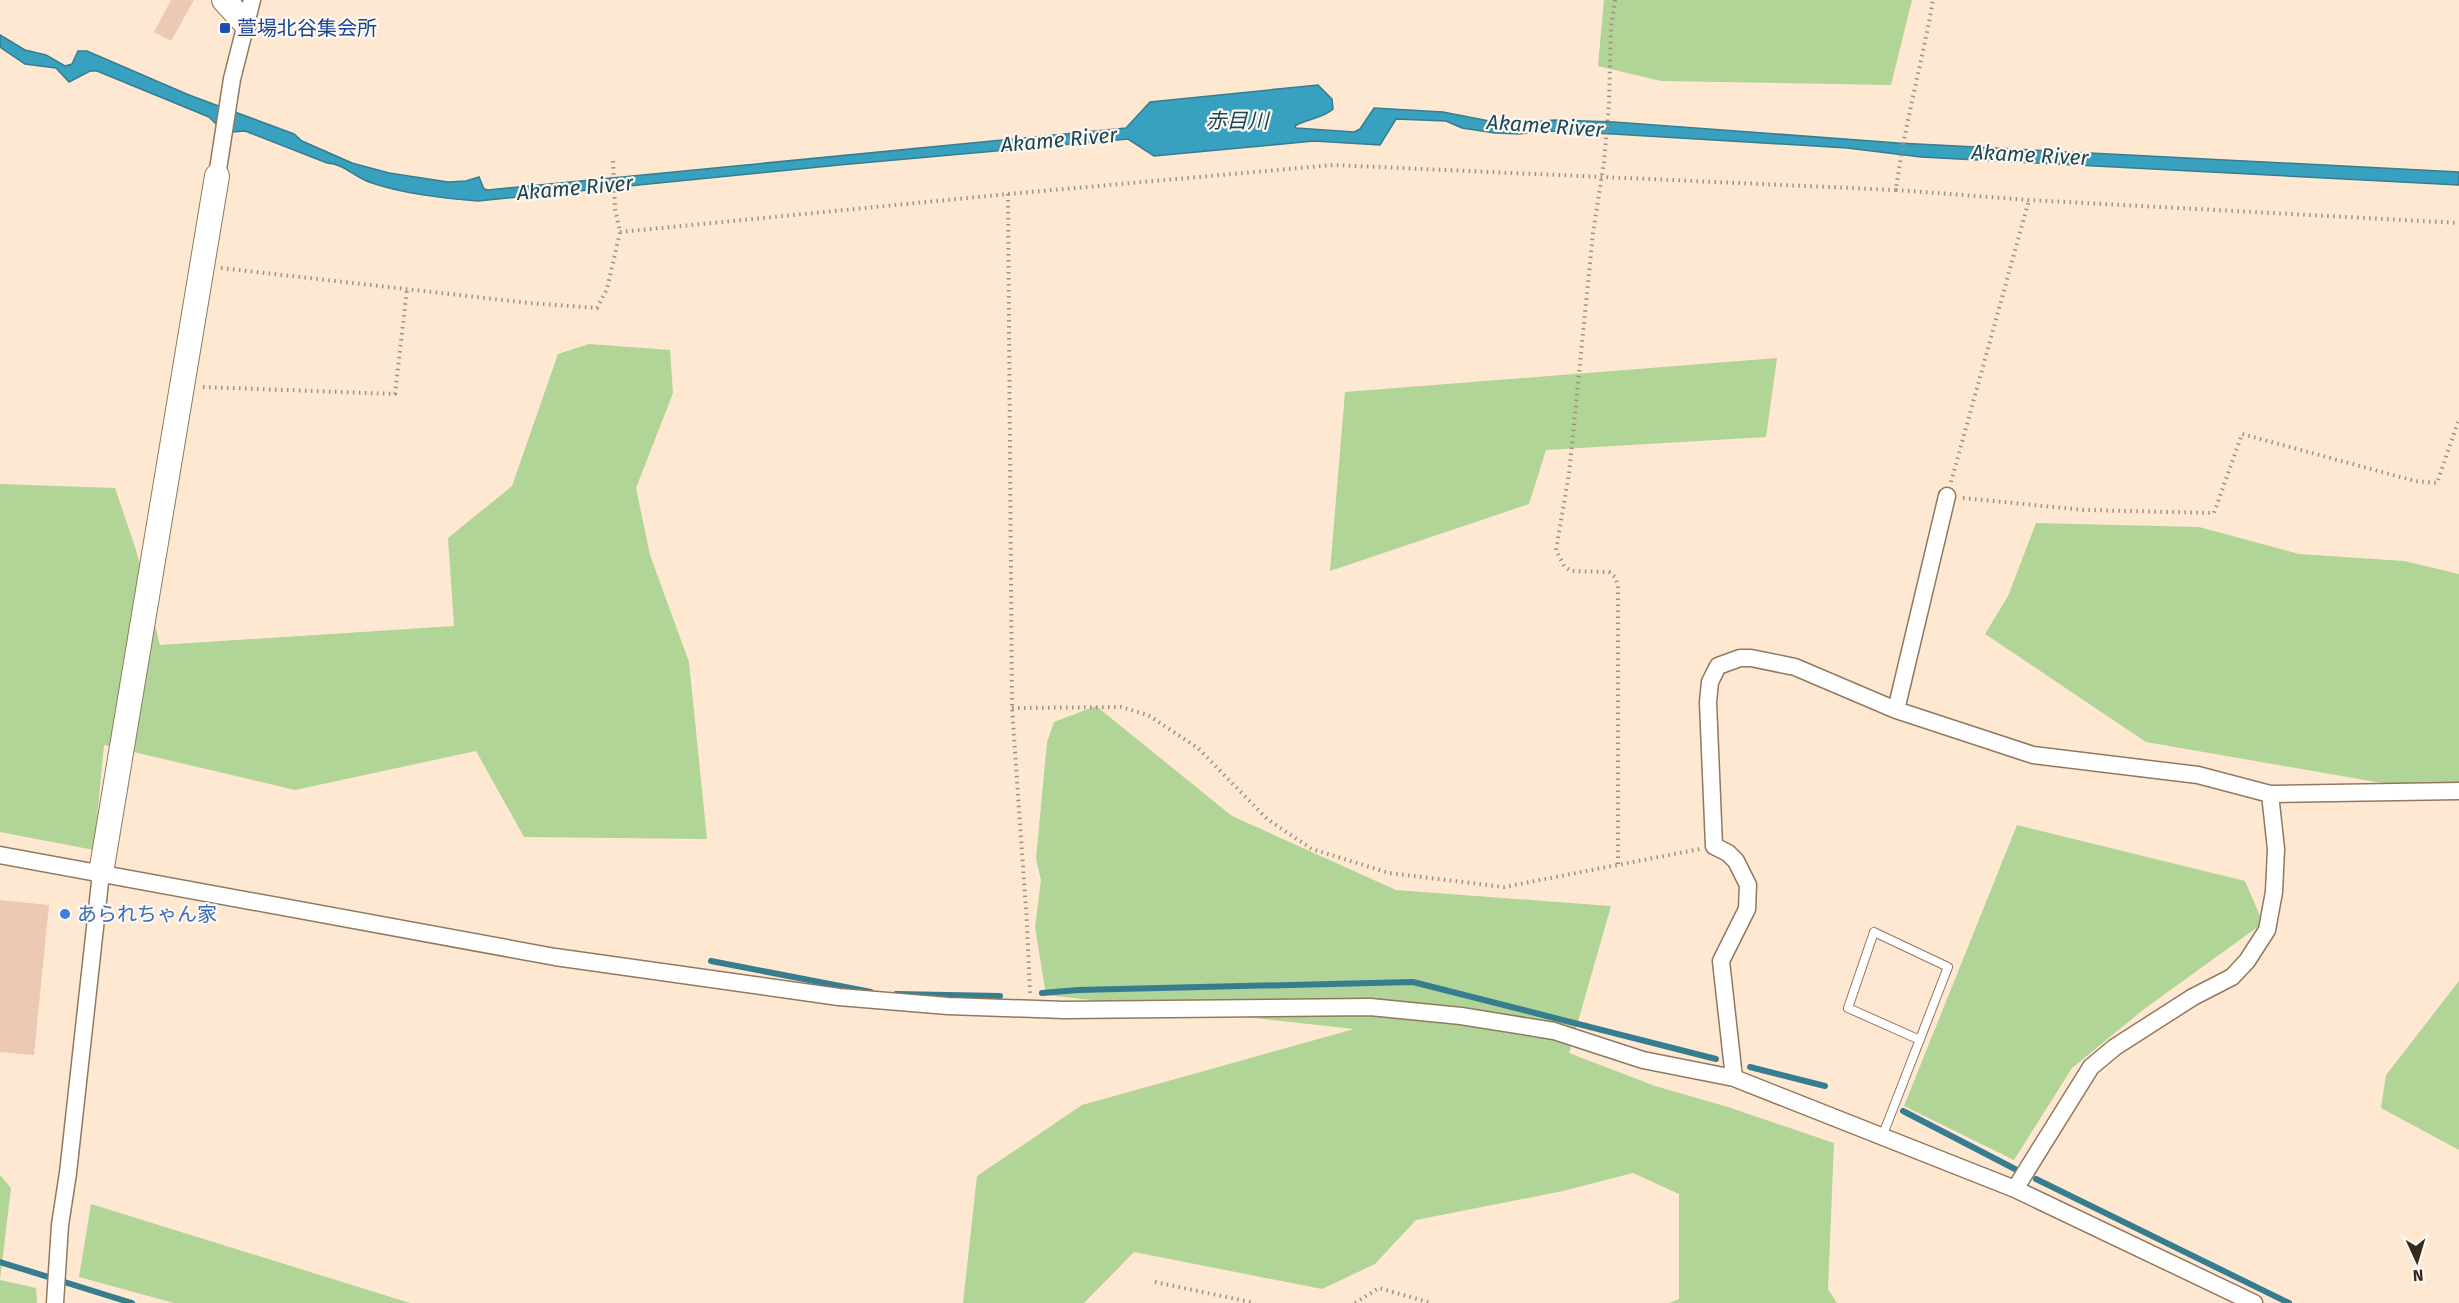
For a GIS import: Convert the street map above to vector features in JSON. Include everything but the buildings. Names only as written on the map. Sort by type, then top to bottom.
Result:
[{"type":"street","points":[[224,0],[245,23]]},
{"type":"street","points":[[55,1303],[60,1225],[68,1173],[101,873],[232,79],[252,0]]},
{"type":"street","points":[[1896,710],[1947,496]]},
{"type":"street","points":[[1734,1078],[1720,962],[1747,909],[1748,885],[1736,861],[1728,853],[1714,846],[1708,702],[1710,682],[1718,666],[1740,658],[1751,658],[1795,667],[1896,710],[2033,754],[2198,775],[2270,794],[2459,791]]},
{"type":"street","points":[[2015,1189],[2091,1067],[2115,1047],[2193,997],[2232,977],[2267,930],[2274,892],[2276,849],[2270,794]]},
{"type":"street","points":[[0,855],[555,957],[839,998],[1064,1011],[1370,1007],[1461,1016],[1554,1031],[1643,1060],[1734,1078],[2015,1189],[2254,1303]]},
{"type":"lane","points":[[1882,1137],[1920,1040],[1947,967],[1874,932],[1848,1008],[1920,1040]]},
{"type":"path","points":[[1615,0],[1611,27],[1609,104],[1604,162],[1593,234],[1569,474],[1556,550],[1564,566],[1570,571],[1609,572],[1618,585],[1618,864]]},
{"type":"path","points":[[1896,190],[1905,131],[1933,0]]},
{"type":"path","points":[[201,266],[530,303],[597,308],[607,289],[620,232],[615,209],[613,161]]},
{"type":"path","points":[[620,232],[1333,165],[1896,190],[2029,200],[2459,223]]},
{"type":"path","points":[[1008,194],[1012,708],[1028,924],[1030,1009]]},
{"type":"path","points":[[2029,200],[1947,496],[2085,510],[2214,513],[2242,434],[2415,481],[2437,483],[2459,419]]},
{"type":"path","points":[[181,387],[395,394],[406,289]]},
{"type":"path","points":[[1012,708],[1121,707],[1148,715],[1198,748],[1267,819],[1312,849],[1389,873],[1504,887],[1714,846]]},
{"type":"path","points":[[1155,1282],[1255,1303]]},
{"type":"path","points":[[1355,1303],[1379,1288],[1431,1303]]},
{"type":"green space","points":[[1604,0],[1912,0],[1891,85],[1661,81],[1598,66]]},
{"type":"green space","points":[[589,344],[670,350],[673,393],[636,488],[650,555],[689,662],[707,839],[524,837],[476,751],[295,790],[104,745],[94,850],[0,832],[0,484],[115,488],[136,550],[160,645],[454,626],[448,538],[512,486],[558,354]]},
{"type":"green space","points":[[1777,358],[1766,437],[1546,450],[1529,504],[1330,571],[1345,392]]},
{"type":"green space","points":[[2036,523],[2199,527],[2299,554],[2404,561],[2459,574],[2459,789],[2382,783],[2146,742],[1985,634],[2008,596]]},
{"type":"green space","points":[[1096,706],[1232,816],[1396,890],[1611,906],[1569,1053],[1655,1086],[1728,1107],[1834,1143],[1828,1289],[1837,1303],[1669,1303],[1679,1299],[1679,1194],[1633,1173],[1563,1191],[1416,1220],[1375,1264],[1322,1289],[1134,1252],[1084,1303],[963,1303],[977,1176],[1082,1105],[1354,1029],[1046,995],[1035,927],[1041,880],[1036,859],[1047,742],[1054,722]]},
{"type":"green space","points":[[2017,825],[2245,881],[2263,923],[2143,1010],[2072,1068],[2014,1160],[1904,1106]]},
{"type":"green space","points":[[2459,981],[2459,1150],[2381,1108],[2386,1075]]},
{"type":"green space","points":[[0,1175],[11,1188],[0,1280]]},
{"type":"green space","points":[[91,1204],[410,1303],[174,1303],[79,1277]]},
{"type":"green space","points":[[0,1280],[36,1288],[37,1303],[0,1303]]},
{"type":"water","name":"赤目川","points":[[0,35],[25,50],[46,55],[65,66],[72,64],[78,51],[87,51],[189,95],[294,134],[302,141],[352,163],[389,173],[448,182],[466,181],[479,177],[484,189],[488,190],[1126,128],[1150,102],[1318,85],[1332,99],[1333,109],[1295,126],[1296,128],[1354,132],[1360,129],[1374,108],[1443,112],[1489,121],[1520,123],[1555,120],[1614,122],[1898,143],[2459,172],[2459,185],[1921,157],[1847,148],[1613,134],[1549,131],[1519,134],[1495,133],[1462,128],[1446,121],[1396,119],[1380,145],[1314,141],[1154,156],[1128,139],[478,201],[423,195],[363,180],[344,168],[245,131],[232,132],[217,125],[209,117],[97,71],[90,71],[69,82],[56,68],[25,64],[0,47]]},
{"type":"waterway","points":[[711,961],[871,992]]},
{"type":"waterway","points":[[1042,993],[1078,990],[1413,982],[1716,1059]]},
{"type":"waterway","points":[[896,994],[1000,996]]},
{"type":"waterway","points":[[1750,1067],[1825,1086]]},
{"type":"waterway","points":[[1903,1111],[2015,1169]]},
{"type":"waterway","points":[[2036,1179],[2289,1303]]},
{"type":"waterway","points":[[0,1262],[132,1303]]},
{"type":"place","name":"萱場北谷集会所","points":[[225,28]]},
{"type":"place","name":"あられちゃん家","points":[[65,914]]},
{"type":"water label","name":"Akame River","points":[[1545,126]]},
{"type":"water label","name":"Akame River","points":[[1059,140]]},
{"type":"water label","name":"Akame River","points":[[2030,155]]},
{"type":"water label","name":"Akame River","points":[[575,188]]}]
